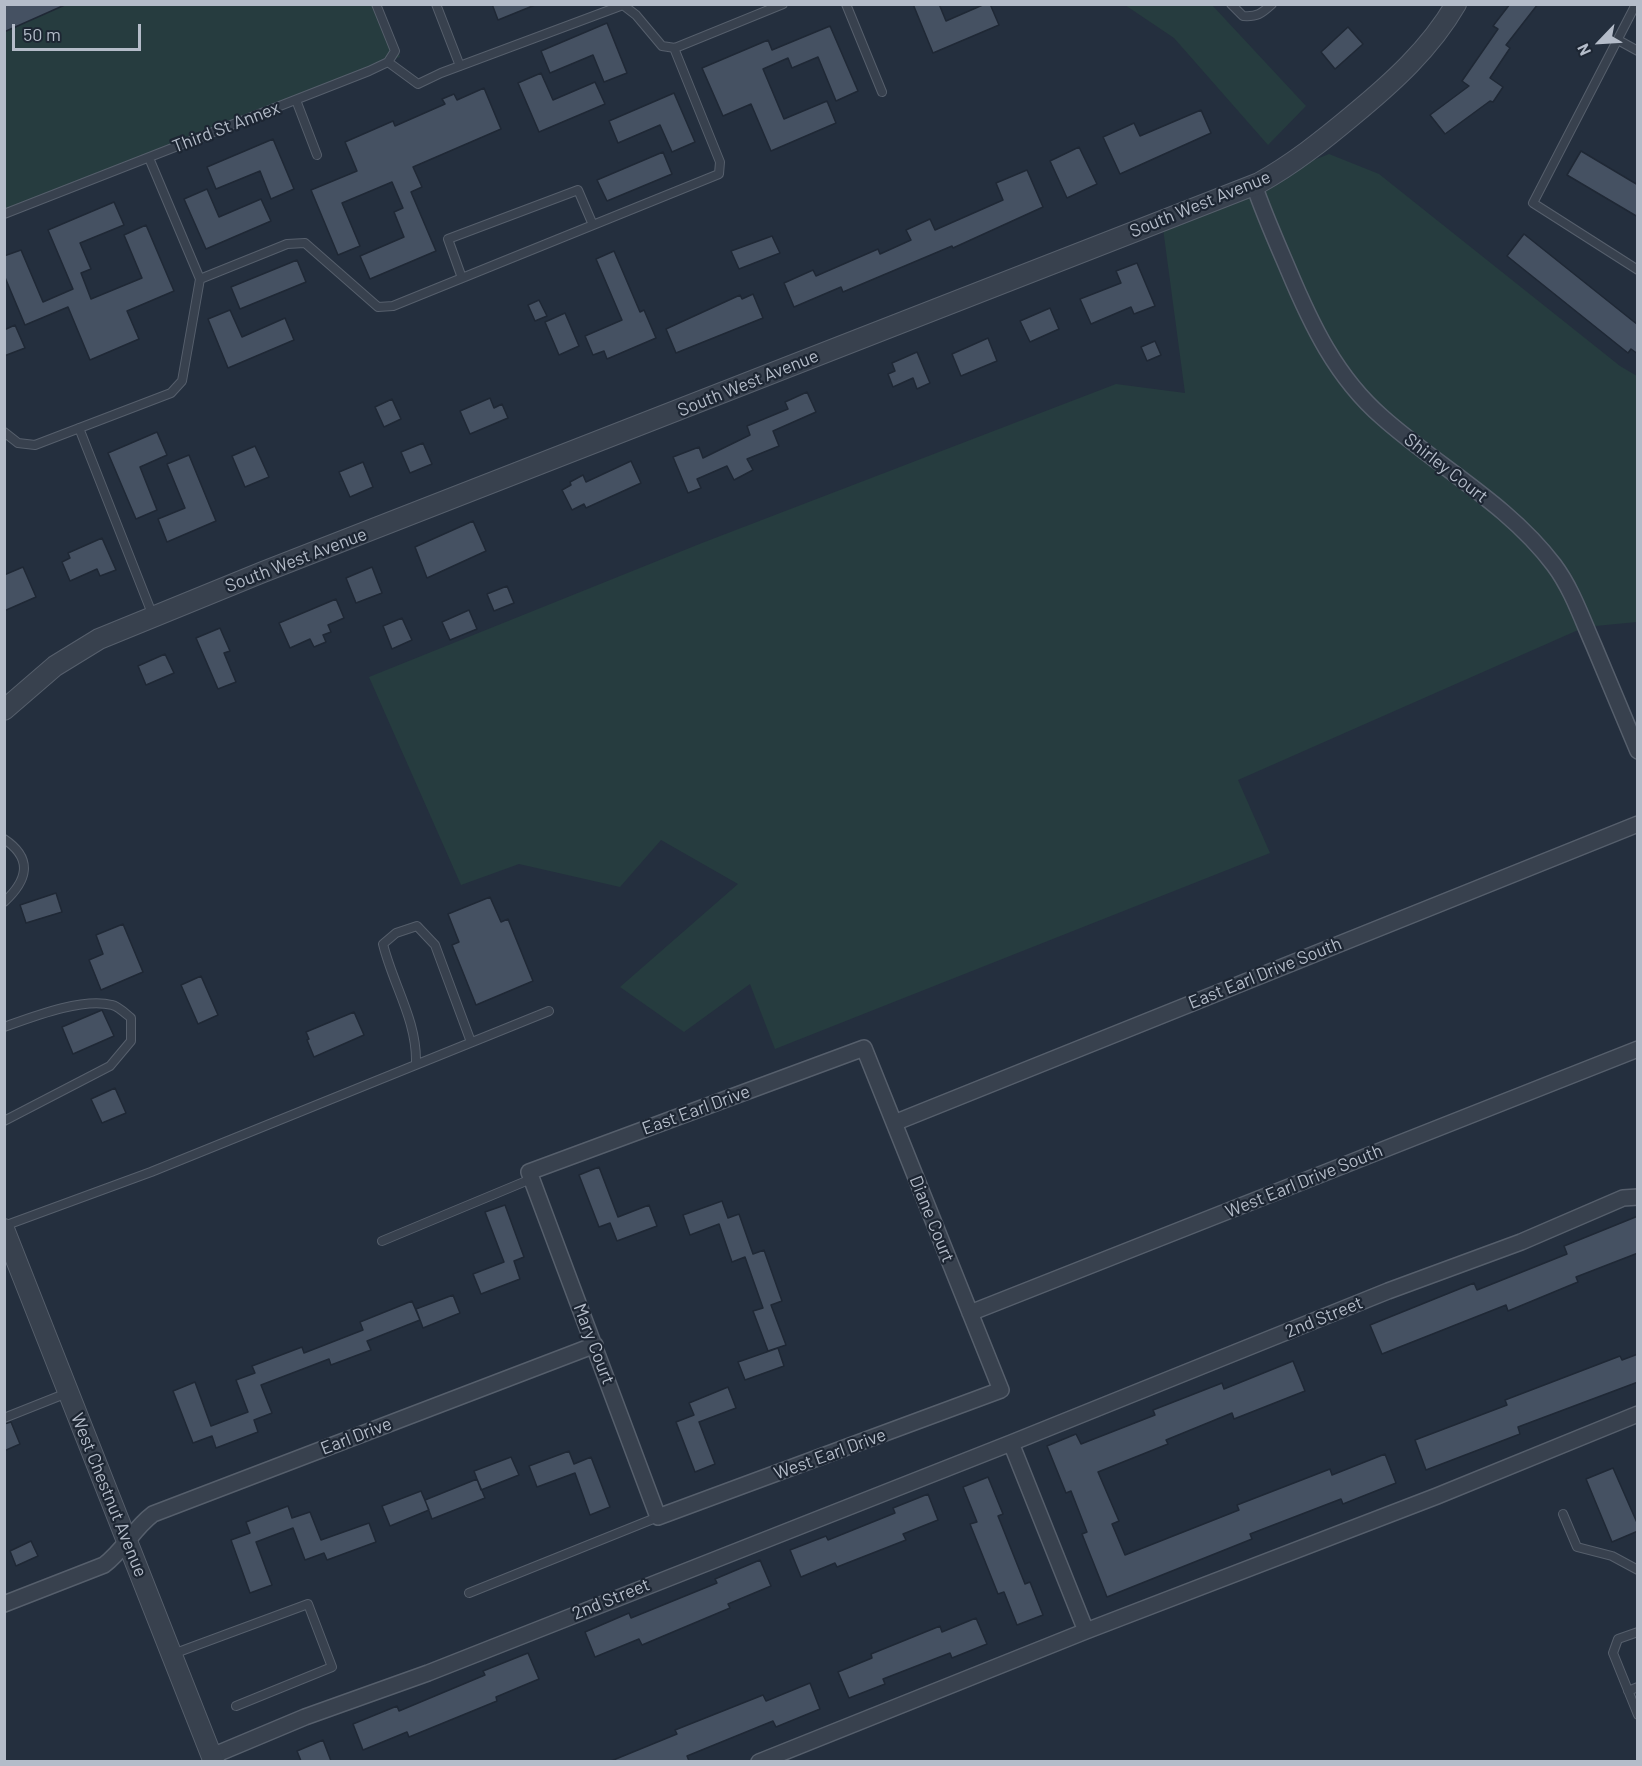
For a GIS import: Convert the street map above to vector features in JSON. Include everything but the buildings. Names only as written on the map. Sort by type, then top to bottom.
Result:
[{"type":"street","name":"South West Avenue","points":[[4,710],[55,666],[99,639],[263,572],[1254,185],[1285,168],[1319,143],[1390,85],[1438,32],[1456,4]]},
{"type":"street","name":"Shirley Court","points":[[1254,185],[1301,302],[1321,342],[1341,372],[1381,416],[1521,528],[1559,573],[1575,600],[1638,751]]},
{"type":"street","name":"East Earl Drive South","points":[[894,1123],[1638,824]]},
{"type":"street","name":"Diane Court","points":[[864,1048],[1001,1390]]},
{"type":"street","name":"East Earl Drive","points":[[530,1176],[864,1048]]},
{"type":"street","name":"West Earl Drive South","points":[[970,1313],[1638,1048]]},
{"type":"street","name":"Mary Court","points":[[530,1176],[658,1517]]},
{"type":"street","name":"2nd Street","points":[[213,1759],[305,1717],[428,1673],[1011,1443],[1377,1295],[1521,1242],[1623,1198],[1638,1197]]},
{"type":"street","name":"West Chestnut Avenue","points":[[4,1228],[213,1759]]},
{"type":"street","name":"Earl Drive","points":[[4,1604],[104,1565],[118,1555],[139,1525],[153,1514],[595,1345]]},
{"type":"street","name":"West Earl Drive","points":[[658,1517],[1001,1390]]},
{"type":"street","points":[[759,1761],[1086,1631],[1426,1501],[1638,1414]]},
{"type":"street","points":[[1011,1443],[1086,1631]]},
{"type":"lane","points":[[376,4],[395,51],[388,62],[418,84],[623,5],[636,15],[662,46],[674,48],[783,4]]},
{"type":"lane","points":[[436,4],[460,66]]},
{"type":"lane","points":[[846,4],[882,92]]},
{"type":"lane","points":[[1232,4],[1243,16],[1252,17],[1258,16],[1272,4]]},
{"type":"lane","points":[[1636,4],[1533,203],[1638,270]]},
{"type":"lane","points":[[1618,39],[1638,51]]},
{"type":"lane","points":[[200,279],[287,244],[305,243],[378,307],[393,306],[719,174],[720,162],[674,48]]},
{"type":"lane","name":"Third St Annex","points":[[4,214],[388,62]]},
{"type":"lane","points":[[296,100],[317,155]]},
{"type":"lane","points":[[4,432],[18,443],[35,446],[171,393],[182,381],[200,279],[148,158]]},
{"type":"lane","points":[[462,278],[448,239],[578,190],[592,225]]},
{"type":"lane","points":[[79,428],[154,617]]},
{"type":"lane","points":[[4,838],[24,860],[24,877],[15,892],[4,902]]},
{"type":"lane","points":[[416,1064],[417,1046],[407,1008],[383,944],[396,933],[417,926],[435,945],[471,1042]]},
{"type":"lane","points":[[4,1027],[80,1004],[113,1005],[131,1018],[132,1041],[110,1066],[4,1121]]},
{"type":"lane","points":[[4,1228],[151,1172],[549,1011]]},
{"type":"lane","points":[[382,1241],[530,1176]]},
{"type":"lane","points":[[4,1418],[69,1392]]},
{"type":"lane","points":[[1563,1514],[1577,1547],[1612,1556],[1638,1570]]},
{"type":"lane","points":[[469,1593],[658,1517]]},
{"type":"lane","points":[[172,1654],[308,1604],[332,1667],[236,1706]]},
{"type":"lane","points":[[1638,1632],[1618,1639],[1613,1653],[1638,1715]]},
{"type":"lane","points":[[1628,1691],[1638,1687]]},
{"type":"green space","points":[[5,5],[380,5],[400,57],[5,213]]},
{"type":"green space","points":[[1125,5],[1212,5],[1306,106],[1268,145],[1174,38]]},
{"type":"green space","points":[[1329,154],[1379,174],[1620,366],[1637,376],[1637,622],[1585,627],[1238,780],[1270,853],[775,1049],[750,984],[684,1032],[620,987],[738,884],[661,840],[620,887],[519,864],[461,885],[369,677],[702,543],[1116,384],[1185,393],[1162,221]]}]
